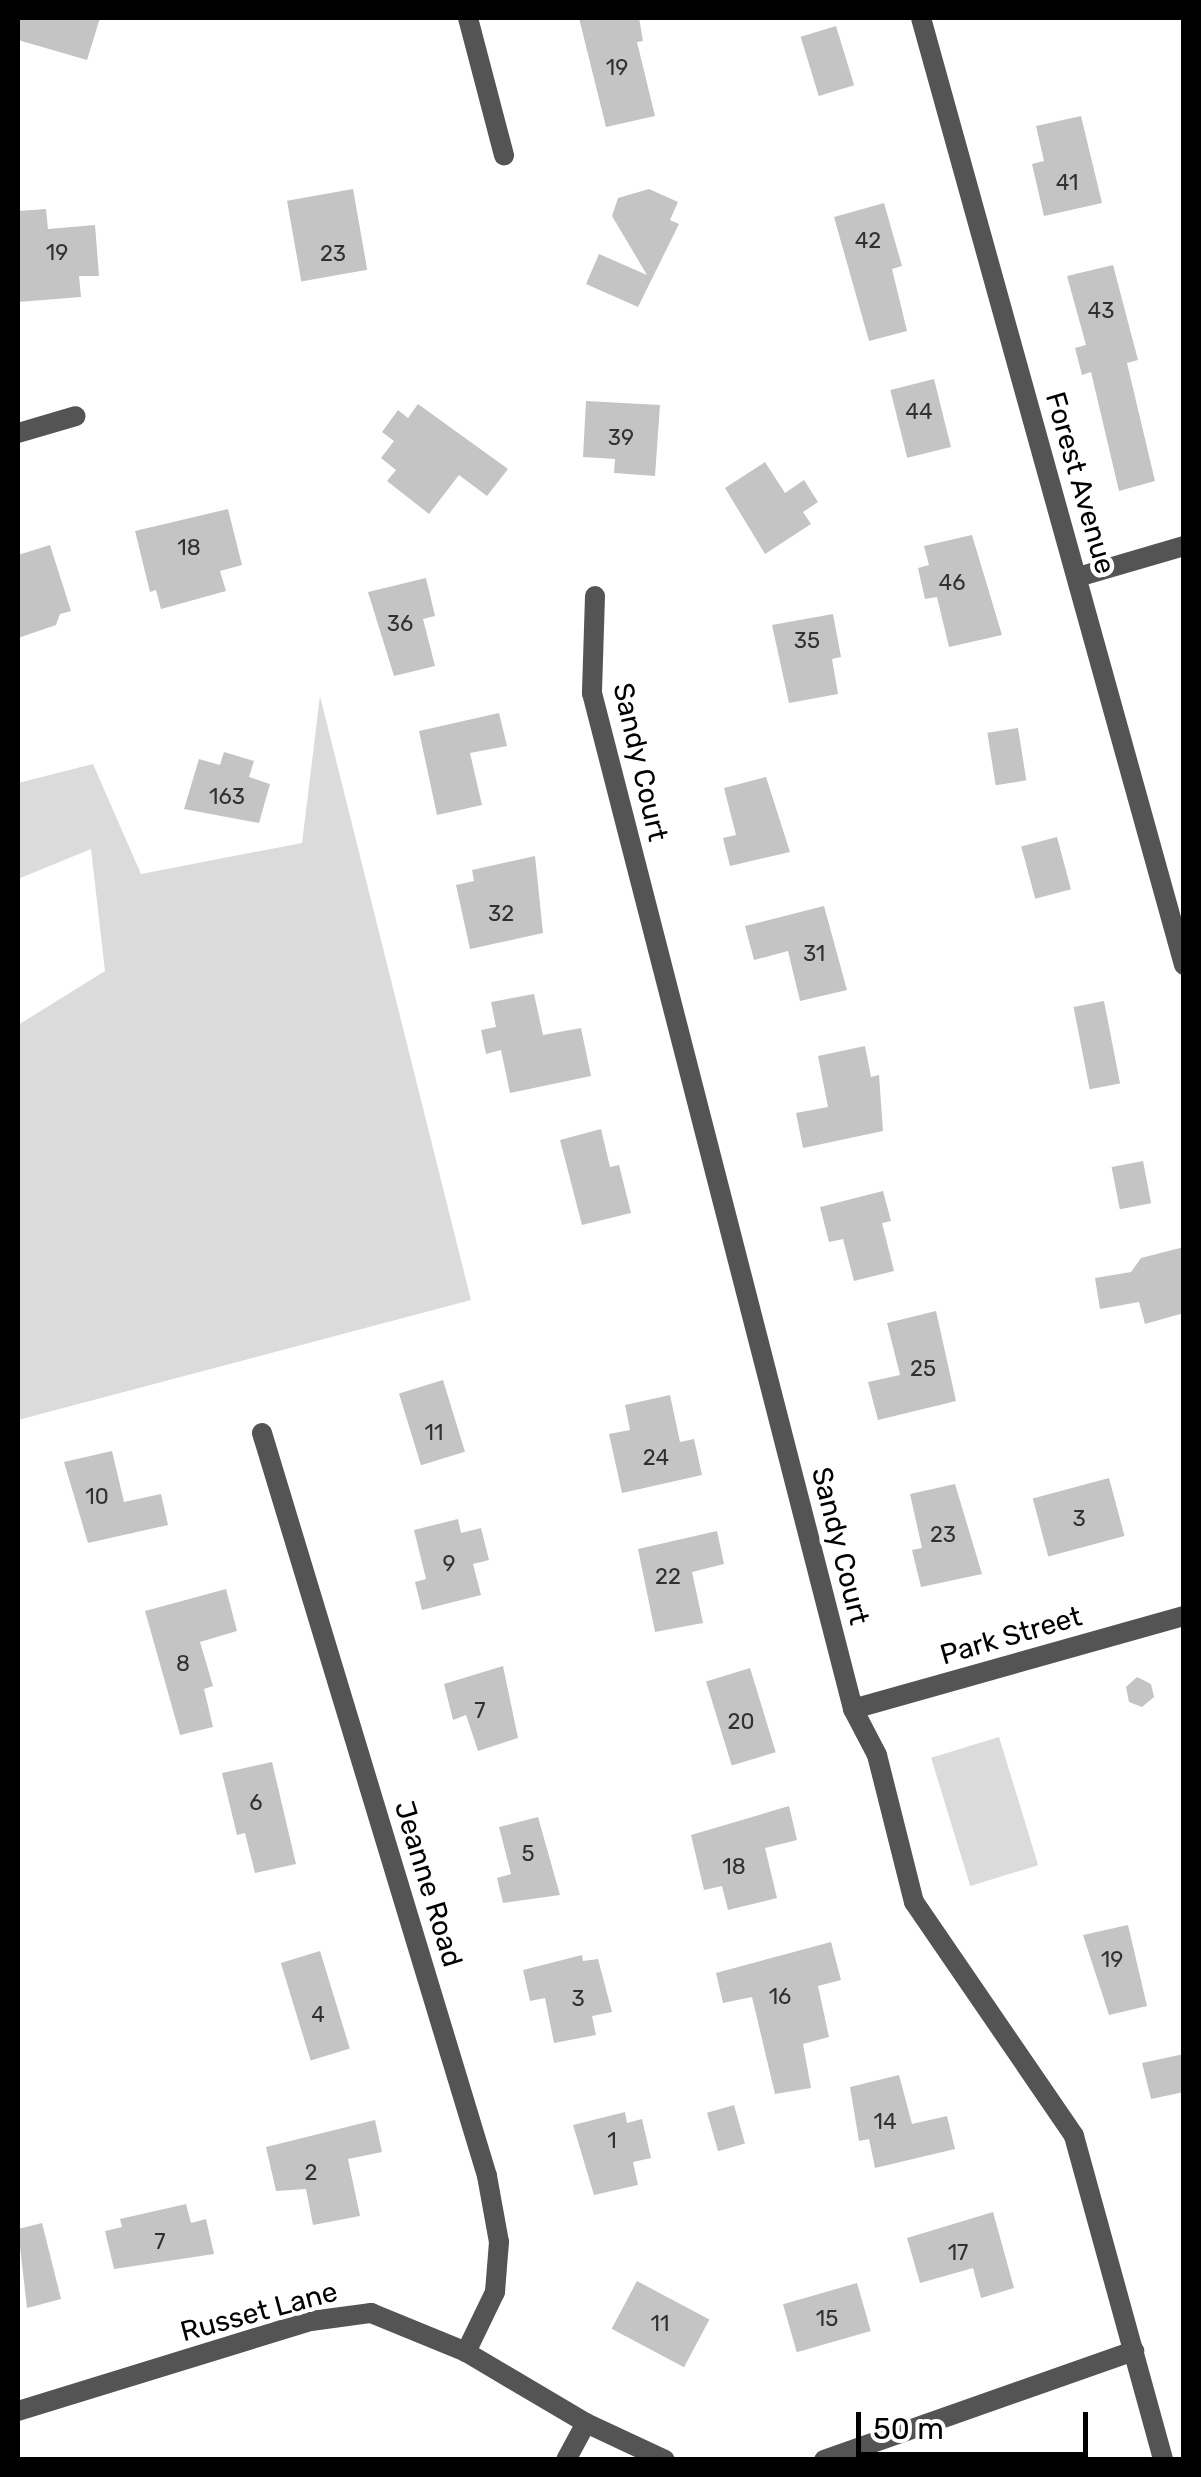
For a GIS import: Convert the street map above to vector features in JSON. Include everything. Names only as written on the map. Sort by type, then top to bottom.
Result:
[{"type":"street","points":[[468,18],[504,155]]},
{"type":"street","name":"Forest Avenue","points":[[921,18],[1078,576],[1174,899],[1184,965]]},
{"type":"street","points":[[18,433],[76,416]]},
{"type":"street","points":[[1078,576],[1184,546]]},
{"type":"street","name":"Sandy Court","points":[[595,596],[592,693],[853,1709],[877,1755],[914,1902],[1074,2136],[1164,2460]]},
{"type":"street","name":"Jeanne Road","points":[[262,1433],[487,2176],[499,2242],[495,2292],[466,2352]]},
{"type":"street","name":"Park Street","points":[[853,1709],[1184,1616]]},
{"type":"street","name":"Russet Lane","points":[[18,2411],[312,2321],[351,2316],[396,2321],[466,2352],[586,2423],[665,2460]]},
{"type":"street","points":[[824,2460],[1134,2351]]},
{"type":"street","points":[[566,2460],[586,2423]]},
{"type":"shaded area","points":[[320,696],[471,1300],[18,1420],[18,1025],[105,971],[91,849],[18,879],[18,783],[93,764],[141,874],[302,843]]},
{"type":"shaded area","points":[[999,1737],[1038,1865],[970,1886],[931,1758]]},
{"type":"building","points":[[18,18],[100,18],[87,60],[18,40]]},
{"type":"building","points":[[579,18],[639,18],[643,41],[637,42],[655,116],[606,127]]},
{"type":"building","points":[[836,26],[854,85],[819,96],[801,37]]},
{"type":"building","points":[[1081,116],[1102,203],[1044,216],[1032,164],[1044,161],[1036,126]]},
{"type":"building","points":[[353,189],[367,270],[301,281],[287,201]]},
{"type":"building","points":[[649,189],[678,202],[670,220],[679,224],[638,307],[586,284],[599,254],[647,275],[612,216],[618,198]]},
{"type":"building","points":[[884,203],[902,266],[892,269],[907,331],[869,341],[834,217]]},
{"type":"building","points":[[46,209],[48,229],[95,225],[99,276],[79,276],[81,297],[18,302],[18,211]]},
{"type":"building","points":[[1113,265],[1138,360],[1127,363],[1155,481],[1119,491],[1091,372],[1082,375],[1075,348],[1086,345],[1067,276]]},
{"type":"building","points":[[934,379],[951,447],[907,458],[890,390]]},
{"type":"building","points":[[586,401],[660,405],[655,476],[614,473],[615,459],[583,457]]},
{"type":"building","points":[[418,404],[508,469],[487,496],[459,475],[429,514],[387,481],[396,470],[381,458],[394,441],[382,432],[398,410],[408,418]]},
{"type":"building","points":[[765,462],[785,493],[804,480],[818,502],[803,512],[811,524],[765,554],[725,488]]},
{"type":"building","points":[[228,509],[242,565],[220,571],[226,591],[161,609],[156,590],[150,592],[135,531]]},
{"type":"building","points":[[972,535],[1002,635],[949,647],[937,597],[925,599],[918,568],[929,565],[924,546]]},
{"type":"building","points":[[50,545],[71,611],[60,614],[56,625],[18,638],[18,555]]},
{"type":"building","points":[[426,578],[435,616],[423,619],[435,666],[394,676],[368,592]]},
{"type":"building","points":[[833,614],[841,657],[832,659],[838,694],[789,703],[772,625]]},
{"type":"building","points":[[499,713],[507,746],[470,753],[482,805],[437,815],[419,731]]},
{"type":"building","points":[[1018,728],[1026,780],[996,785],[987,733]]},
{"type":"building","points":[[224,752],[254,761],[249,777],[270,784],[259,823],[184,809],[199,759],[220,765]]},
{"type":"building","points":[[766,777],[790,852],[730,866],[723,838],[736,835],[724,788]]},
{"type":"building","points":[[1057,837],[1071,889],[1035,899],[1021,847]]},
{"type":"building","points":[[535,856],[543,933],[470,949],[456,885],[474,881],[472,870]]},
{"type":"building","points":[[824,906],[847,990],[800,1001],[788,951],[754,960],[745,926]]},
{"type":"building","points":[[534,994],[543,1035],[581,1028],[591,1076],[510,1093],[501,1050],[486,1054],[481,1030],[496,1027],[491,1002]]},
{"type":"building","points":[[1104,1001],[1120,1083],[1090,1089],[1074,1007]]},
{"type":"building","points":[[865,1046],[871,1077],[879,1075],[883,1131],[803,1148],[796,1113],[828,1107],[818,1056]]},
{"type":"building","points":[[601,1129],[610,1167],[619,1165],[631,1213],[582,1225],[560,1140]]},
{"type":"building","points":[[1143,1161],[1151,1203],[1120,1209],[1112,1167]]},
{"type":"building","points":[[883,1191],[891,1221],[882,1223],[894,1271],[854,1281],[843,1239],[829,1242],[820,1207]]},
{"type":"building","points":[[1184,1247],[1184,1313],[1145,1324],[1139,1302],[1100,1309],[1095,1278],[1131,1272],[1141,1258]]},
{"type":"building","points":[[936,1311],[956,1401],[878,1420],[868,1382],[900,1375],[887,1323]]},
{"type":"building","points":[[443,1380],[465,1452],[421,1465],[399,1393]]},
{"type":"building","points":[[670,1395],[680,1442],[694,1439],[702,1475],[622,1493],[609,1434],[630,1430],[625,1405]]},
{"type":"building","points":[[112,1451],[124,1502],[161,1494],[168,1525],[88,1543],[64,1462]]},
{"type":"building","points":[[1109,1478],[1125,1536],[1048,1556],[1033,1498]]},
{"type":"building","points":[[955,1484],[982,1574],[921,1587],[912,1550],[922,1548],[910,1494]]},
{"type":"building","points":[[458,1519],[461,1533],[481,1528],[489,1560],[473,1564],[481,1595],[422,1610],[415,1582],[426,1579],[414,1530]]},
{"type":"building","points":[[717,1531],[724,1564],[692,1572],[703,1623],[655,1632],[638,1549]]},
{"type":"building","points":[[226,1589],[237,1631],[200,1642],[213,1686],[204,1689],[213,1727],[180,1735],[145,1611]]},
{"type":"building","points":[[503,1666],[518,1738],[478,1751],[466,1715],[453,1720],[444,1684]]},
{"type":"building","points":[[750,1668],[776,1752],[732,1766],[706,1681]]},
{"type":"building","points":[[1137,1677],[1151,1684],[1154,1697],[1142,1707],[1129,1702],[1126,1687]]},
{"type":"building","points":[[272,1762],[296,1864],[255,1873],[245,1833],[237,1835],[222,1773]]},
{"type":"building","points":[[789,1806],[797,1840],[765,1848],[777,1898],[728,1910],[722,1886],[704,1890],[691,1835]]},
{"type":"building","points":[[538,1817],[560,1895],[503,1903],[497,1878],[511,1874],[499,1827]]},
{"type":"building","points":[[1128,1925],[1147,2006],[1109,2015],[1083,1935]]},
{"type":"building","points":[[831,1942],[841,1980],[818,1986],[829,2037],[803,2044],[811,2088],[775,2094],[752,1997],[723,2003],[716,1973]]},
{"type":"building","points":[[320,1951],[350,2049],[311,2061],[281,1963]]},
{"type":"building","points":[[582,1955],[583,1961],[598,1959],[612,2012],[592,2016],[596,2035],[554,2043],[545,1998],[530,2001],[523,1970]]},
{"type":"building","points":[[1184,2054],[1184,2092],[1151,2099],[1142,2063]]},
{"type":"building","points":[[899,2075],[912,2124],[947,2116],[955,2149],[875,2168],[869,2139],[859,2141],[850,2087]]},
{"type":"building","points":[[734,2105],[745,2143],[718,2151],[707,2113]]},
{"type":"building","points":[[625,2112],[627,2123],[642,2119],[651,2158],[633,2162],[638,2185],[594,2195],[573,2125]]},
{"type":"building","points":[[375,2120],[382,2152],[348,2159],[360,2216],[313,2225],[306,2189],[276,2191],[266,2147]]},
{"type":"building","points":[[186,2204],[191,2223],[206,2219],[214,2254],[114,2269],[105,2231],[122,2227],[120,2219]]},
{"type":"building","points":[[993,2212],[1014,2288],[981,2298],[973,2268],[920,2283],[907,2238]]},
{"type":"building","points":[[42,2223],[61,2299],[27,2308],[18,2229]]},
{"type":"building","points":[[637,2281],[709,2319],[684,2367],[612,2329]]},
{"type":"building","points":[[857,2283],[871,2331],[797,2352],[783,2304]]}]
